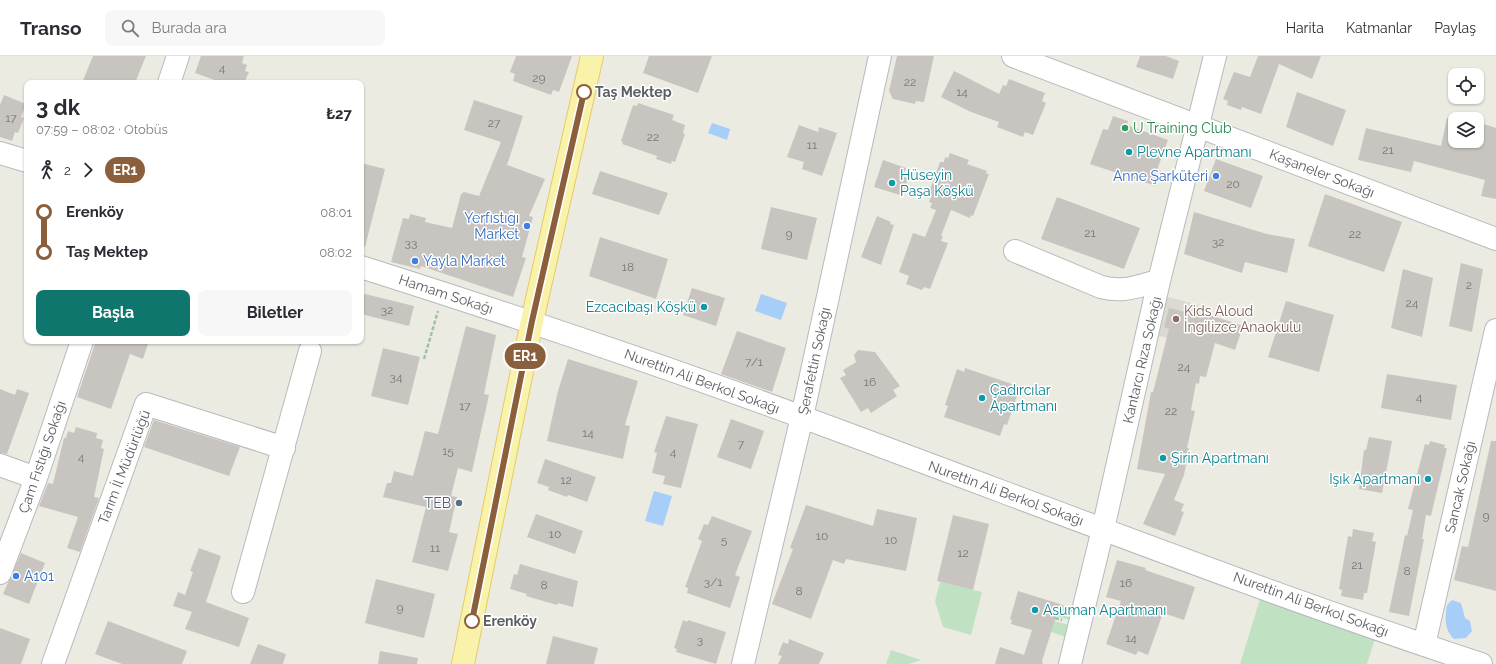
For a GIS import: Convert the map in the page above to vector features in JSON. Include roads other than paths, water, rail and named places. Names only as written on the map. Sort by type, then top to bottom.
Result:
[{"type":"main road","points":[[463,664],[532,321],[592,56]]},
{"type":"street","points":[[170,80],[178,56]]},
{"type":"street","name":"Şerafettin Sokağı","points":[[743,664],[802,416],[880,56]]},
{"type":"street","name":"Kaşaneler Sokağı","points":[[1013,56],[1496,239]]},
{"type":"street","name":"Kantarcı Rıza Sokağı","points":[[1070,664],[1103,529],[1159,282],[1215,56]]},
{"type":"street","points":[[0,153],[24,160]]},
{"type":"street","points":[[1015,251],[1101,287],[1112,290],[1125,290],[1159,282]]},
{"type":"street","name":"Hamam Sokağı","points":[[364,268],[532,321]]},
{"type":"street","name":"Nurettin Ali Berkol Sokağı","points":[[532,321],[802,416],[1103,529],[1424,645],[1481,664]]},
{"type":"street","name":"Sancak Sokağı","points":[[1424,645],[1496,330]]},
{"type":"street","name":"Çam Fıstığı Sokağı","points":[[0,573],[36,478],[81,344]]},
{"type":"street","points":[[243,592],[310,351]]},
{"type":"street","name":"Tarım İl Müdürlüğü","points":[[53,664],[146,404],[284,448]]},
{"type":"street","points":[[0,465],[36,478]]},
{"type":"water","points":[[712,123],[730,129],[727,140],[708,133]]},
{"type":"water","points":[[761,294],[787,303],[781,320],[755,311]]},
{"type":"water","points":[[654,491],[672,496],[663,526],[645,521]]},
{"type":"water","points":[[1452,600],[1461,603],[1465,618],[1470,621],[1472,631],[1466,638],[1454,639],[1448,632],[1446,619],[1447,605]]},
{"type":"place","name":"Taş Mektep","points":[[584,92]]},
{"type":"place","name":"U Training Club","points":[[1125,128]]},
{"type":"place","name":"Plevne Apartmanı","points":[[1129,152]]},
{"type":"place","name":"Anne Şarküteri","points":[[1216,176]]},
{"type":"place","name":"Hüseyin Paşa Köşkü","points":[[892,183]]},
{"type":"place","name":"Yerfıstığı Market","points":[[527,226]]},
{"type":"place","name":"Yayla Market","points":[[415,261]]},
{"type":"place","name":"Ezcacıbaşı Köşkü","points":[[704,307]]},
{"type":"place","name":"Kids Aloud İngilizce Anaokulu","points":[[1176,319]]},
{"type":"place","name":"Çadırcılar Apartmanı","points":[[982,398]]},
{"type":"place","name":"Şirin Apartmanı","points":[[1163,458]]},
{"type":"place","name":"Işık Apartmanı","points":[[1428,479]]},
{"type":"place","name":"TEB","points":[[459,503]]},
{"type":"place","name":"A101","points":[[16,576]]},
{"type":"place","name":"Asuman Apartmanı","points":[[1035,610]]},
{"type":"place","name":"Erenköy","points":[[472,621]]}]
